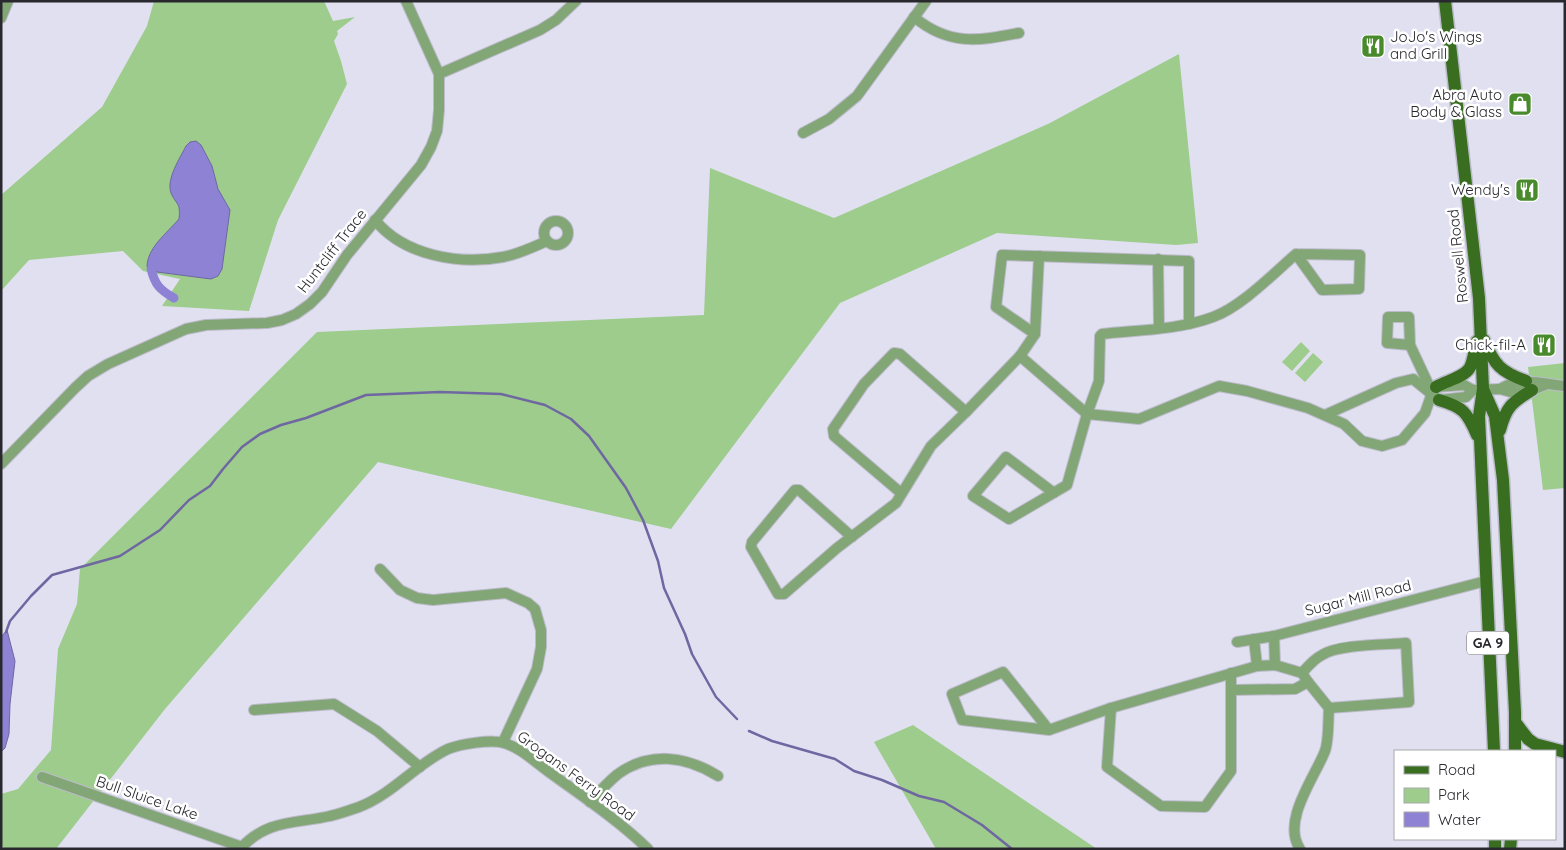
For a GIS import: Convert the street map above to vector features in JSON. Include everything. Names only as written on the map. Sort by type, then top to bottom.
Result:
[{"type":"main road","name":"Roswell Road","points":[[1445,1],[1479,298],[1478,389],[1494,750]]},
{"type":"main road","points":[[1480,331],[1488,352],[1499,368],[1529,386],[1509,406],[1504,415],[1498,437]]},
{"type":"main road","points":[[1480,331],[1469,369],[1458,377],[1445,382],[1436,393],[1458,405],[1471,421],[1480,442]]},
{"type":"main road","name":"Roswell Road","points":[[1478,389],[1495,416],[1503,477],[1515,750]]},
{"type":"main road","points":[[1515,722],[1528,740],[1535,744],[1565,752]]},
{"type":"street","points":[[1,18],[8,1]]},
{"type":"street","name":"Huntcliff Trace","points":[[1,464],[75,388],[88,376],[108,364],[186,329],[206,325],[267,323],[296,314],[322,292],[347,255],[421,165],[432,147],[437,132],[439,74],[406,1]]},
{"type":"street","points":[[439,74],[540,30],[556,20],[576,1]]},
{"type":"street","points":[[803,134],[829,119],[857,96],[926,1]]},
{"type":"street","points":[[914,17],[935,31],[959,39],[981,40],[1020,33]]},
{"type":"street","points":[[375,220],[383,231],[408,246],[432,255],[455,259],[481,260],[504,257],[522,252],[547,241]]},
{"type":"street","points":[[1054,493],[1006,457],[973,496],[1008,519],[1067,486],[1087,414],[1099,381],[1100,336],[1102,334],[1188,324],[1214,317],[1236,305],[1296,254],[1360,255],[1359,289],[1322,290],[1296,254]]},
{"type":"street","points":[[1035,334],[996,307],[1002,256],[1189,262],[1188,324]]},
{"type":"street","points":[[852,537],[799,490],[795,490],[752,542],[751,547],[778,594],[784,594],[896,503],[931,446],[1020,356],[1035,334],[1039,256]]},
{"type":"street","points":[[1158,260],[1159,328]]},
{"type":"street","points":[[1410,345],[1436,393]]},
{"type":"street","points":[[901,493],[833,433],[833,429],[864,384],[894,353],[897,353],[966,412]]},
{"type":"street","points":[[1020,356],[1087,414],[1139,419],[1219,386],[1247,391],[1308,408],[1344,424],[1362,441],[1382,446],[1402,440],[1425,413],[1436,393],[1464,385],[1478,389],[1500,389],[1514,393],[1529,386],[1547,384],[1565,386]]},
{"type":"street","points":[[1325,415],[1396,383],[1413,379],[1436,393]]},
{"type":"street","points":[[380,569],[400,590],[417,598],[434,600],[506,593],[528,603],[535,609],[541,630],[541,647],[537,669],[503,742]]},
{"type":"street","name":"Sugar Mill Road","points":[[1236,642],[1274,636],[1486,581]]},
{"type":"street","points":[[1274,636],[1275,665]]},
{"type":"street","points":[[1254,639],[1257,666]]},
{"type":"street","points":[[1232,690],[1295,689],[1305,677],[1312,662],[1323,654],[1339,649],[1406,643],[1408,702],[1329,708]]},
{"type":"street","points":[[1049,730],[1003,672],[952,694],[962,720],[1049,730],[1111,708],[1257,666],[1275,665],[1305,677],[1329,708],[1326,749],[1309,782],[1296,818],[1296,842],[1300,849]]},
{"type":"street","points":[[1111,708],[1107,767],[1161,806],[1205,807],[1231,771],[1231,673]]},
{"type":"street","points":[[254,710],[334,704],[377,731],[420,767]]},
{"type":"street","name":"Grogans Ferry Road","points":[[241,848],[266,829],[288,822],[332,816],[362,806],[389,791],[420,767],[449,749],[471,743],[503,742],[526,755],[590,802],[648,849]]},
{"type":"street","points":[[590,802],[619,773],[634,765],[650,760],[668,758],[686,760],[718,776]]},
{"type":"street","name":"Bull Sluice Lake","points":[[42,776],[241,848]]},
{"type":"green space","points":[[154,1],[324,1],[333,21],[355,17],[337,31],[338,34],[334,41],[347,84],[278,220],[249,311],[162,306],[180,279],[143,271],[123,251],[29,260],[1,291],[1,195],[102,107],[147,26]]},
{"type":"green space","points":[[1179,54],[1198,243],[1176,245],[997,233],[840,303],[671,529],[378,462],[165,709],[56,849],[5,849],[1,845],[1,794],[18,789],[51,750],[58,649],[77,604],[80,569],[317,332],[704,315],[710,168],[834,218],[1048,124]]},
{"type":"green space","points":[[1301,342],[1310,351],[1292,371],[1282,362]]},
{"type":"green space","points":[[1313,353],[1323,362],[1305,382],[1295,373]]},
{"type":"green space","points":[[1565,363],[1565,488],[1543,490],[1528,367]]},
{"type":"green space","points":[[913,725],[1097,849],[936,849],[874,742]]},
{"type":"water","points":[[196,141],[201,145],[212,166],[218,189],[230,210],[222,269],[218,276],[211,279],[157,272],[147,267],[150,253],[154,247],[179,219],[179,206],[171,193],[170,181],[186,146],[190,142]]},
{"type":"water","points":[[7,630],[15,661],[9,734],[5,748],[1,752],[1,637]]},
{"type":"waterway","points":[[151,269],[154,279],[159,286],[174,298]]},
{"type":"waterway","points":[[6,632],[10,621],[52,575],[120,556],[160,530],[189,500],[210,486],[242,447],[260,434],[366,395],[440,392],[501,394],[545,405],[571,419],[589,436],[626,488],[643,520],[658,561],[664,588],[692,654],[716,697],[737,719]]},
{"type":"waterway","points":[[749,731],[772,741],[835,759],[854,771],[882,780],[919,796],[944,802],[982,825],[1012,849]]},
{"type":"place","name":"JoJo's Wings and Grill","points":[[1373,46]]},
{"type":"place","name":"Abra Auto Body & Glass","points":[[1520,104]]},
{"type":"place","name":"Wendy's","points":[[1527,190]]},
{"type":"place","name":"Chick-fil-A","points":[[1544,345]]}]
